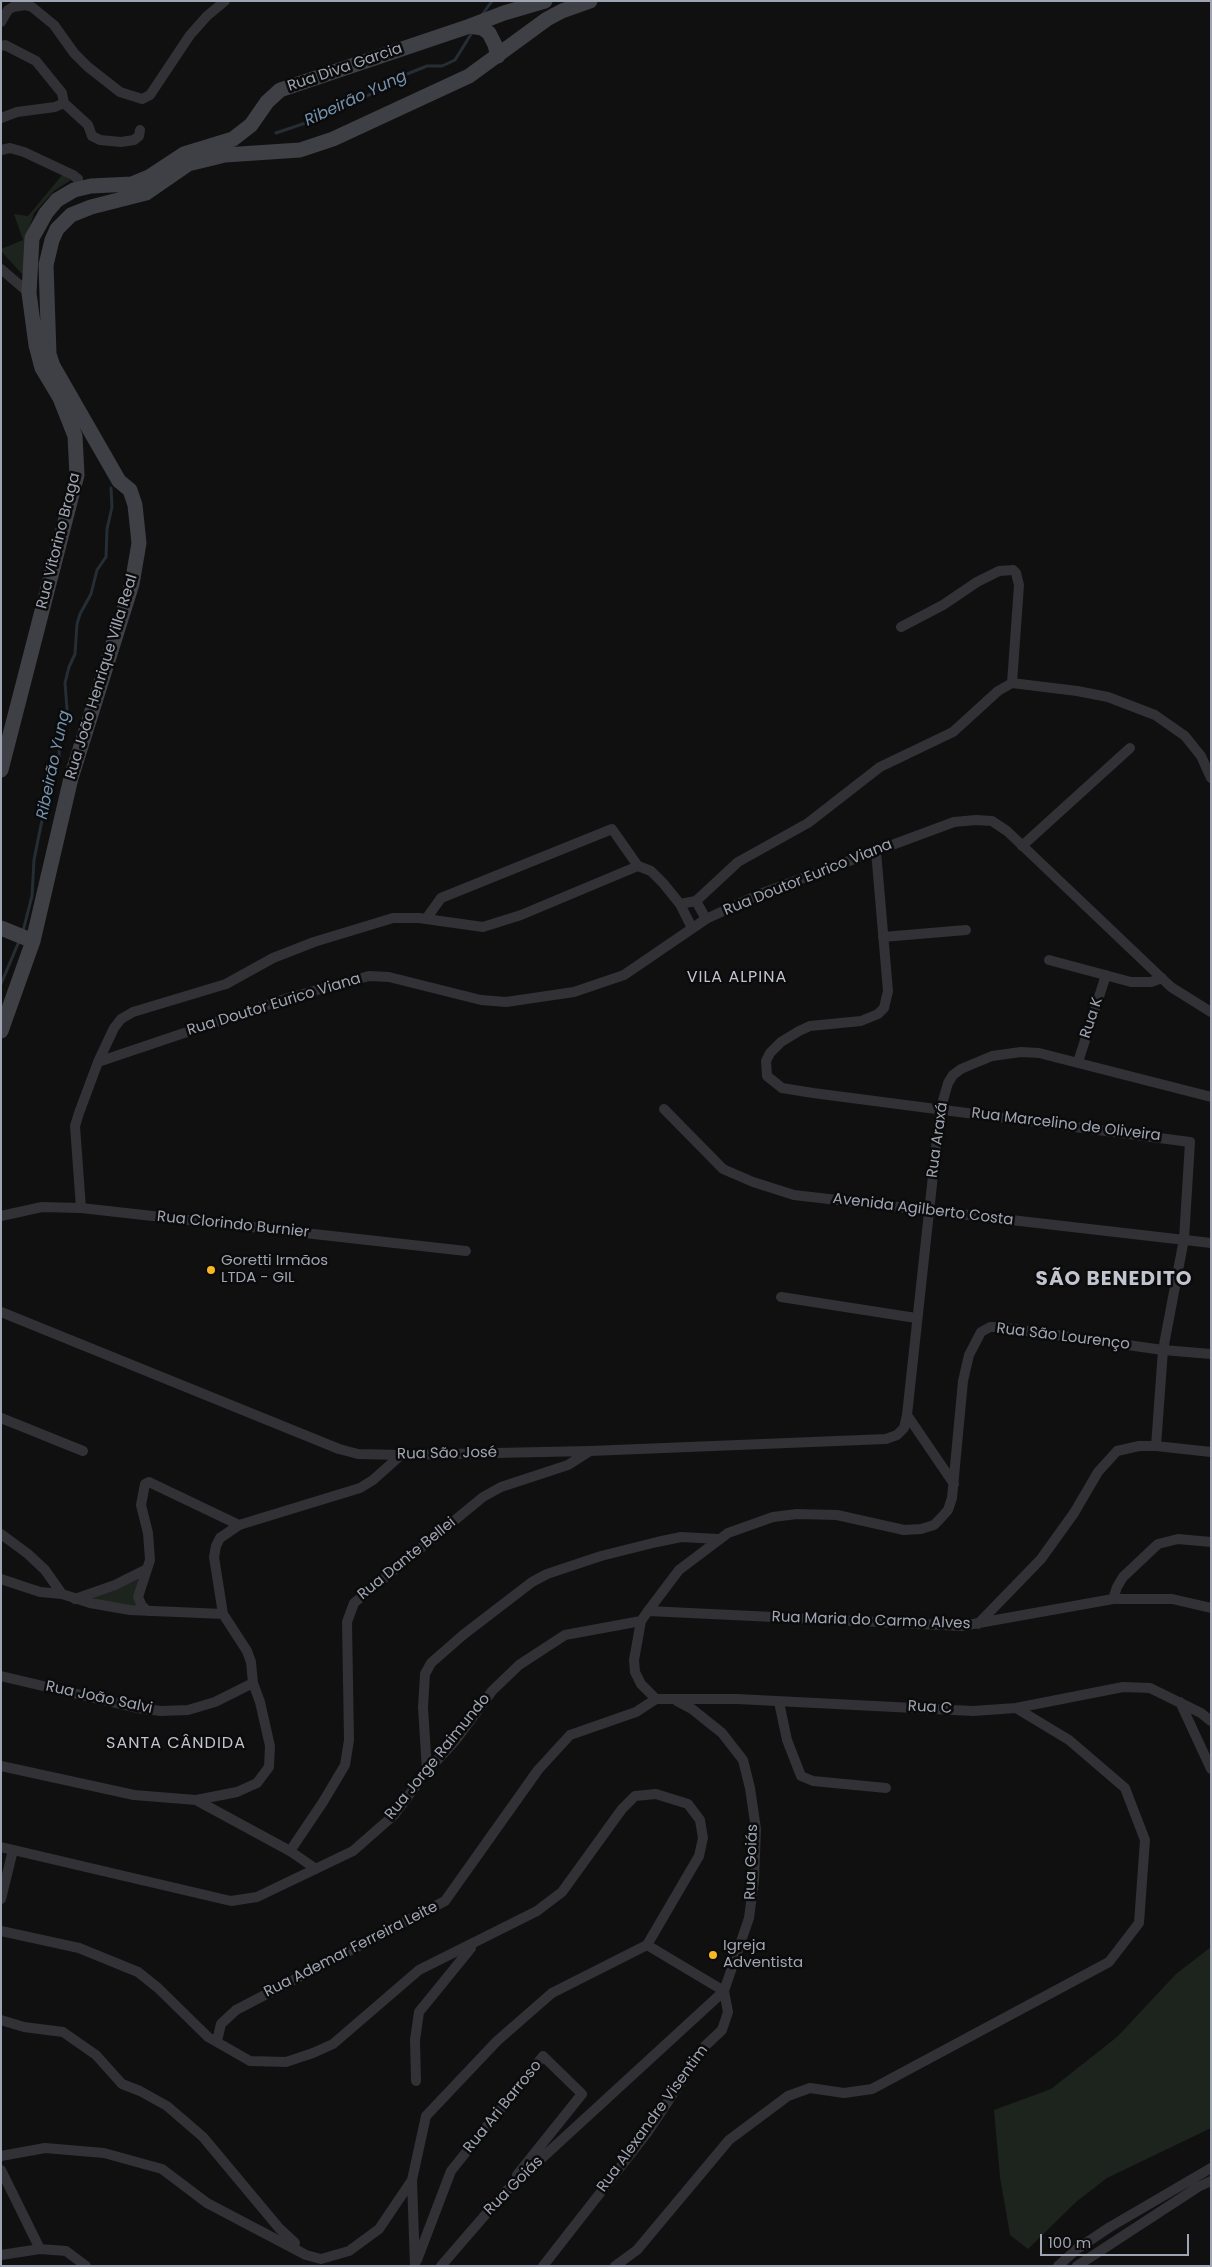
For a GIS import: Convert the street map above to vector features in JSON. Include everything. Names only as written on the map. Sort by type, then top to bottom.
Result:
[{"type":"main road","name":"Rua Diva Garcia","points":[[79,189],[91,186],[123,185],[141,180],[184,154],[233,139],[251,125],[267,102],[280,90],[545,1]]},
{"type":"main road","points":[[71,215],[92,206],[146,193],[188,164],[211,158],[313,147],[469,76],[547,19],[590,1]]},
{"type":"main road","points":[[480,24],[492,38],[498,56]]},
{"type":"main road","points":[[71,215],[77,203],[79,189]]},
{"type":"main road","name":"Rua Vitorino Braga","points":[[1,770],[77,475],[75,436],[60,398],[42,368],[36,346],[29,293],[32,238],[51,206],[65,195],[79,189]]},
{"type":"main road","name":"Rua João Henrique Villa Real","points":[[1,1031],[30,940],[71,778],[132,584],[139,543],[136,513],[130,490],[119,481],[68,393],[53,366],[48,346],[46,265],[52,240],[57,229],[71,215]]},
{"type":"main road","points":[[7,930],[30,940]]},
{"type":"street","points":[[1,22],[8,10],[13,7],[25,5],[32,7],[54,25],[74,53],[88,67],[120,92],[142,99],[150,96],[190,35],[207,16],[225,1]]},
{"type":"street","points":[[1,46],[5,46],[36,61],[62,93],[64,103],[88,125],[92,136],[100,140],[121,142],[134,140],[139,136],[140,130]]},
{"type":"street","points":[[1,118],[16,112],[55,107],[64,103]]},
{"type":"street","points":[[1,150],[10,148],[24,152],[73,175],[78,179],[79,189]]},
{"type":"street","points":[[1,269],[29,293]]},
{"type":"street","points":[[901,627],[944,606],[976,582],[999,571],[1013,570],[1019,585],[1012,683]]},
{"type":"street","points":[[680,904],[696,901],[738,862],[808,823],[880,766],[953,732],[998,691],[1012,683],[1108,697],[1155,715],[1185,736],[1201,756],[1211,778]]},
{"type":"street","points":[[1022,846],[1130,748]]},
{"type":"street","name":"Rua Doutor Eurico Viana","points":[[98,1062],[288,998],[369,976],[389,977],[481,1000],[521,1000],[574,992],[624,975],[644,964],[706,919],[760,894],[954,822],[976,820],[992,822],[1007,830],[1178,993],[1211,1012]]},
{"type":"street","points":[[426,919],[442,898],[612,828],[638,866],[651,871],[680,904],[692,928]]},
{"type":"street","points":[[876,850],[883,937],[966,930]]},
{"type":"street","points":[[81,1208],[75,1126],[98,1062],[114,1028],[121,1019],[133,1012],[226,984],[274,958],[393,918],[426,919],[483,927],[520,915],[638,866]]},
{"type":"street","points":[[696,901],[706,919]]},
{"type":"street","name":"Rua Marcelino de Oliveira","points":[[883,937],[888,991],[884,1008],[878,1014],[861,1021],[810,1026],[781,1042],[770,1053],[766,1061],[765,1070],[769,1079],[782,1088],[940,1111],[1190,1142],[1184,1239]]},
{"type":"street","points":[[1049,960],[1137,982],[1151,982],[1162,978]]},
{"type":"street","name":"Rua K","points":[[1078,1062],[1106,975]]},
{"type":"street","name":"Rua Araxá","points":[[907,1415],[916,1318],[940,1111],[948,1083],[953,1075],[961,1068],[992,1056],[1022,1052],[1039,1053],[1211,1097]]},
{"type":"street","name":"Avenida Agilberto Costa","points":[[664,1109],[723,1169],[753,1182],[794,1195],[1211,1243]]},
{"type":"street","name":"Rua Clorindo Burnier","points":[[1,1216],[42,1207],[81,1208],[466,1251]]},
{"type":"street","points":[[1156,1446],[1163,1350],[1184,1239]]},
{"type":"street","points":[[781,1297],[916,1318]]},
{"type":"street","name":"Rua São José","points":[[1,1312],[339,1449],[372,1456],[590,1451],[886,1439],[897,1435],[904,1428],[907,1415]]},
{"type":"street","name":"Rua São Lourenço","points":[[954,1484],[963,1381],[969,1355],[981,1332],[990,1327],[999,1326],[1163,1350],[1211,1354]]},
{"type":"street","points":[[656,1699],[641,1684],[636,1672],[634,1660],[641,1621],[679,1570],[718,1539],[747,1525],[773,1517],[797,1514],[837,1515],[904,1530],[921,1529],[934,1524],[948,1510],[954,1484],[907,1415]]},
{"type":"street","points":[[1,1418],[83,1451]]},
{"type":"street","points":[[978,1624],[1054,1543],[1098,1472],[1117,1451],[1127,1448],[1156,1446],[1211,1452]]},
{"type":"street","name":"Rua Dante Bellei","points":[[290,1851],[324,1802],[345,1766],[349,1740],[347,1622],[354,1603],[483,1497],[501,1487],[568,1465],[590,1451]]},
{"type":"street","points":[[1,1766],[134,1795],[196,1800],[237,1792],[257,1782],[269,1767],[270,1746],[260,1702],[253,1683],[251,1662],[247,1651],[223,1614],[214,1557],[216,1546],[220,1538],[239,1524],[360,1488],[373,1480],[401,1455]]},
{"type":"street","points":[[148,1611],[142,1606],[138,1597],[147,1569],[150,1550],[141,1505],[145,1484],[149,1482],[239,1524]]},
{"type":"street","points":[[1,1534],[28,1554],[45,1570],[62,1594]]},
{"type":"street","points":[[427,1771],[423,1707],[425,1674],[431,1663],[463,1635],[532,1582],[547,1574],[601,1556],[665,1540],[698,1536],[718,1539]]},
{"type":"street","points":[[1113,1599],[1123,1577],[1158,1544],[1178,1539],[1211,1542]]},
{"type":"street","points":[[75,1599],[115,1585],[147,1569]]},
{"type":"street","points":[[1,1578],[40,1592],[62,1594],[75,1599],[130,1610],[223,1614]]},
{"type":"street","name":"Rua Maria do Carmo Alves","points":[[648,1611],[962,1626],[1113,1599],[1172,1599],[1211,1608]]},
{"type":"street","name":"Rua Jorge Raimundo","points":[[1,1847],[231,1901],[257,1897],[353,1851],[394,1814],[492,1692],[519,1665],[546,1645],[565,1635],[641,1621]]},
{"type":"street","name":"Rua João Salvi","points":[[1,1676],[137,1708],[161,1711],[188,1710],[215,1702],[253,1683]]},
{"type":"street","name":"Rua C","points":[[675,1700],[779,1702],[973,1711],[1016,1708],[1123,1687],[1150,1688],[1180,1702],[1211,1721]]},
{"type":"street","name":"Rua Goiás","points":[[441,2266],[505,2192],[724,1991],[749,1918],[754,1880],[756,1829],[750,1788],[742,1760],[722,1733],[692,1709],[675,1700],[656,1699]]},
{"type":"street","name":"Rua Ademar Ferreira Leite","points":[[217,2041],[221,2024],[236,2010],[445,1901],[538,1770],[570,1735],[636,1712],[656,1699]]},
{"type":"street","points":[[779,1702],[787,1740],[801,1776],[813,1780],[886,1788]]},
{"type":"street","points":[[1180,1702],[1211,1769]]},
{"type":"street","points":[[615,2266],[637,2250],[729,2140],[788,2096],[810,2088],[844,2093],[872,2089],[1109,1962],[1139,1923],[1145,1840],[1125,1788],[1069,1740],[1016,1708]]},
{"type":"street","points":[[1,1931],[79,1948],[138,1972],[158,1988],[208,2037],[250,2061],[286,2062],[313,2054],[333,2044],[419,1970],[473,1945],[537,1911],[562,1892],[622,1809],[635,1796],[656,1794],[688,1804],[700,1820],[703,1838],[699,1856],[647,1945],[552,1993],[497,2041],[426,2116],[412,2180],[415,2266]]},
{"type":"street","points":[[196,1800],[290,1851],[316,1870]]},
{"type":"street","points":[[1,1899],[13,1850]]},
{"type":"street","points":[[416,2080],[415,2040],[419,2012],[473,1945]]},
{"type":"street","points":[[647,1945],[724,1991]]},
{"type":"street","name":"Rua Alexandre Visentim","points":[[542,2266],[647,2133],[705,2046],[722,2030],[728,2012],[724,1991]]},
{"type":"street","points":[[1,2020],[24,2027],[63,2032],[96,2055],[122,2084],[140,2091],[167,2106],[203,2138],[279,2228],[306,2255]]},
{"type":"street","name":"Rua Ari Barroso","points":[[415,2266],[451,2171],[543,2056],[582,2094],[505,2192]]},
{"type":"street","points":[[1,2156],[45,2148],[104,2153],[162,2169],[206,2203],[306,2255],[321,2258],[349,2251],[379,2228],[412,2180]]},
{"type":"street","points":[[1077,2249],[1081,2262],[1195,2183],[1211,2168]]},
{"type":"street","points":[[1,2170],[40,2249]]},
{"type":"street","points":[[1058,2266],[1077,2249],[1195,2183],[1211,2181]]},
{"type":"street","points":[[1,2255],[40,2249],[66,2251],[86,2266]]},
{"type":"shaded area","points":[[63,174],[71,180],[54,191],[34,213],[27,235],[24,273],[22,274],[1,251],[1,249],[23,240],[14,214],[28,216]]},
{"type":"shaded area","points":[[138,1578],[139,1607],[87,1598]]},
{"type":"shaded area","points":[[1211,1947],[1211,2128],[1107,2178],[1076,2202],[1028,2249],[1010,2235],[1000,2177],[994,2110],[1051,2089],[1117,2037],[1176,1974]]},
{"type":"waterway","name":"Ribeirão Yung","points":[[482,15],[492,1]]},
{"type":"waterway","name":"Ribeirão Yung","points":[[276,133],[329,115],[402,76],[427,66],[442,66],[455,60],[473,31]]},
{"type":"waterway","name":"Ribeirão Yung","points":[[23,931],[32,896],[34,860],[41,825],[59,756],[60,732],[67,709],[65,683],[75,654],[77,624],[80,614],[91,594],[97,570],[106,557],[107,529],[112,507],[111,488]]},
{"type":"waterway","name":"Ribeirão Yung","points":[[1,984],[20,939]]},
{"type":"place","name":"Goretti Irmãos LTDA - GIL","points":[[211,1270]]},
{"type":"place","name":"Igreja Adventista","points":[[713,1955]]},
{"type":"district","name":"VILA ALPINA","points":[[737,978]]},
{"type":"district","name":"SÃO BENEDITO","points":[[1114,1280]]},
{"type":"district","name":"SANTA CÂNDIDA","points":[[176,1744]]}]
